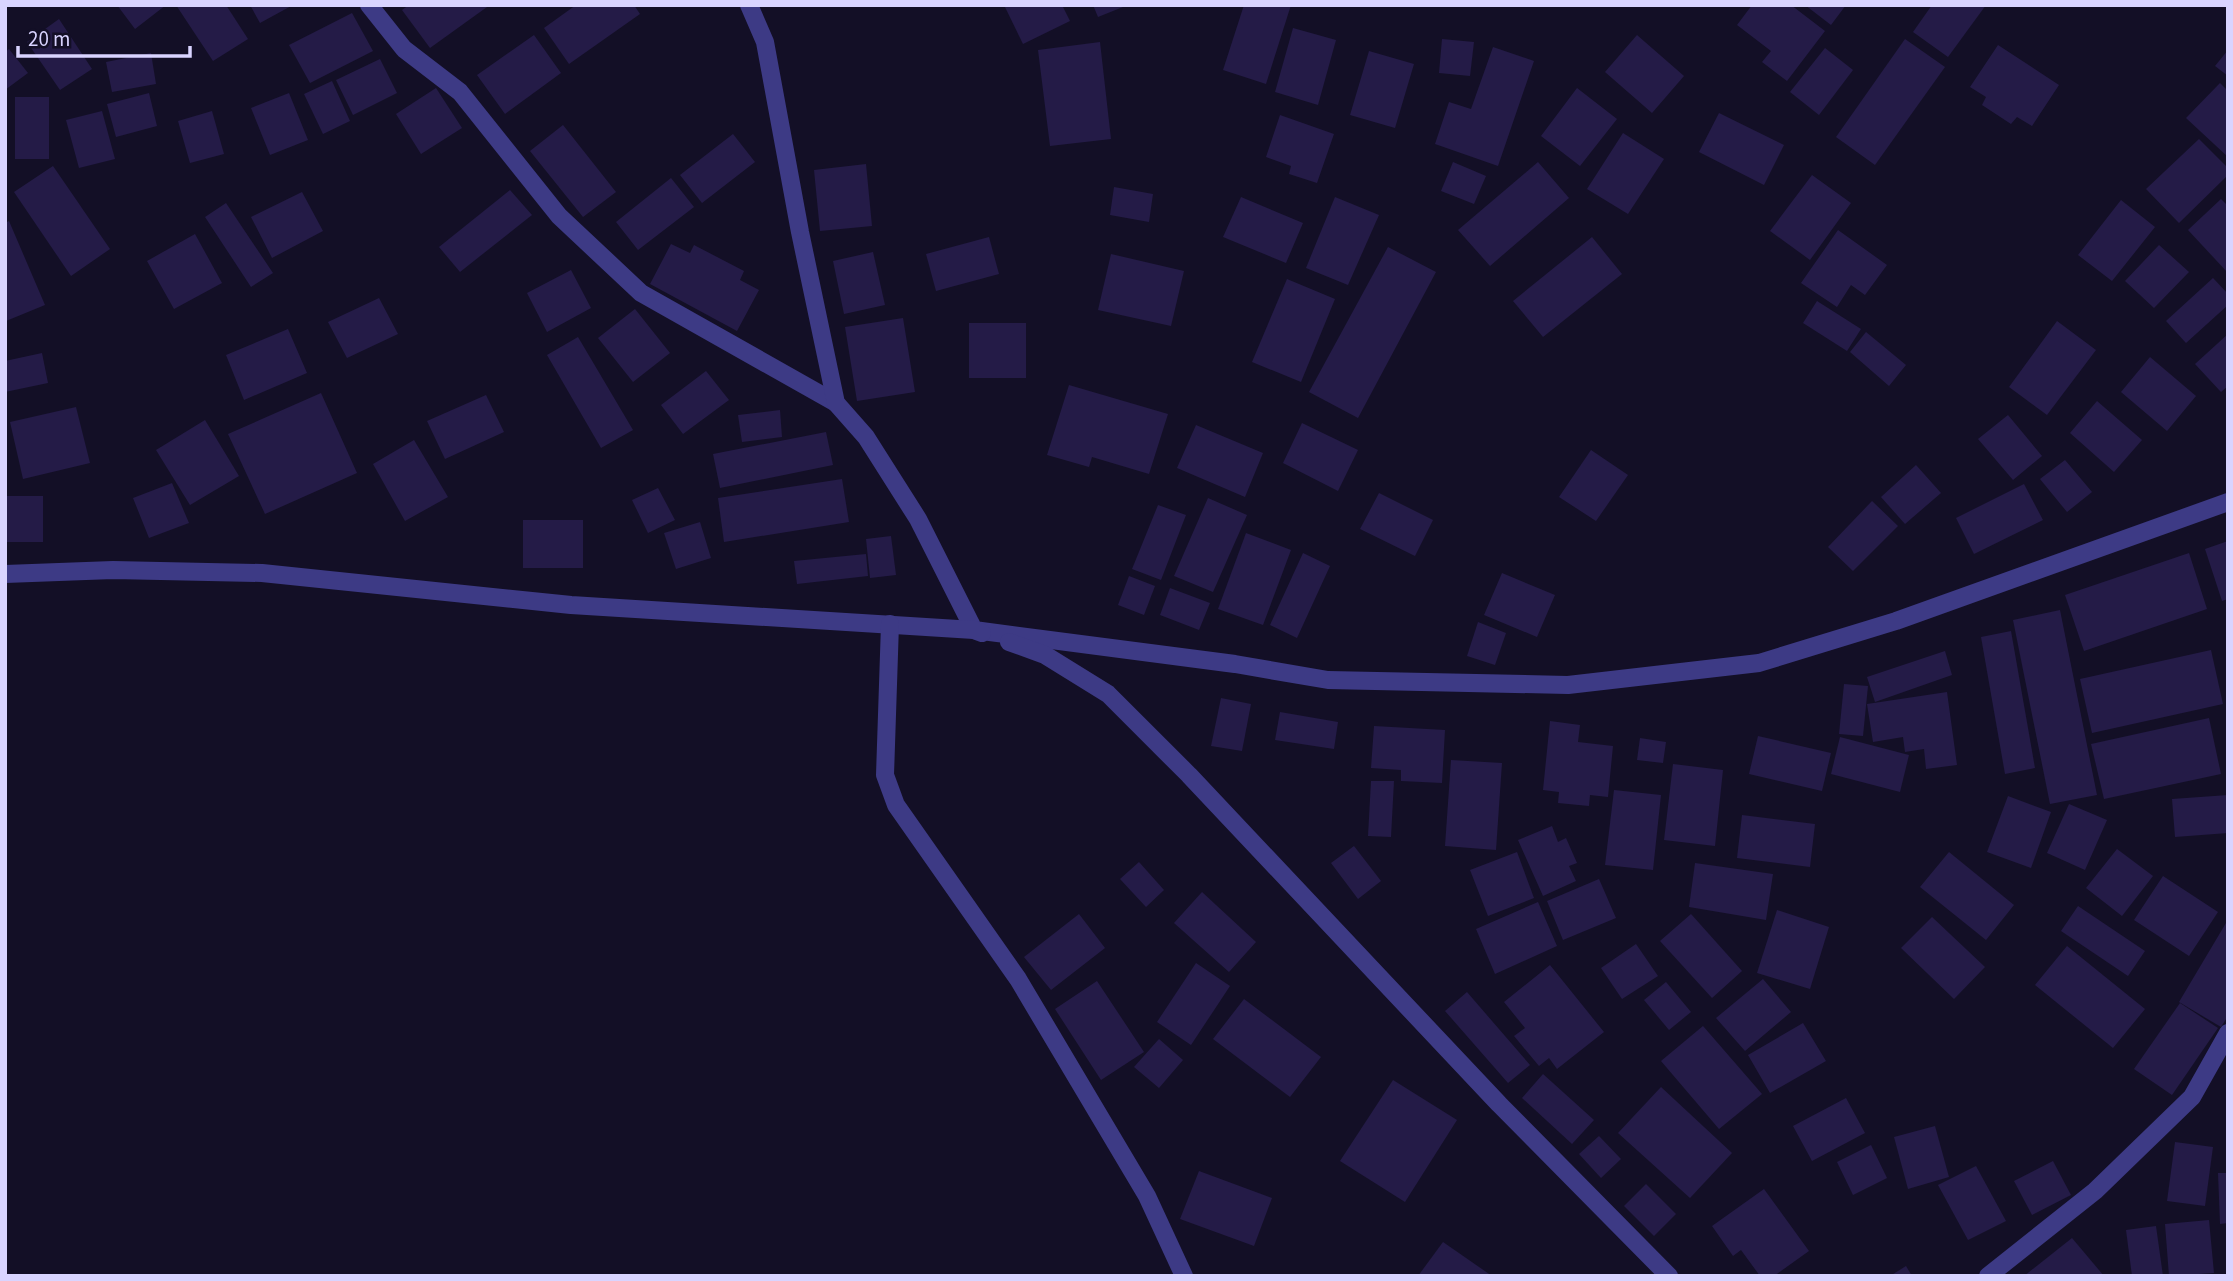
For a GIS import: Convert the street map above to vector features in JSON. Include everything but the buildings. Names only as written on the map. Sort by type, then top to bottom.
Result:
[{"type":"street","points":[[369,5],[404,49],[460,92],[559,216],[641,293],[836,403],[866,437],[918,519],[974,630],[1045,655],[1108,694],[1189,775],[1499,1104],[1669,1276]]},
{"type":"street","points":[[749,5],[765,42],[800,232],[836,403]]},
{"type":"street","points":[[5,574],[113,570],[262,573],[570,605],[974,630],[1236,664],[1328,680],[1567,685],[1759,663],[1896,621],[2228,502]]},
{"type":"street","points":[[890,624],[885,775],[896,805],[1018,979],[1147,1196],[1184,1276]]},
{"type":"street","points":[[1989,1276],[2095,1191],[2192,1097],[2228,1033]]}]
